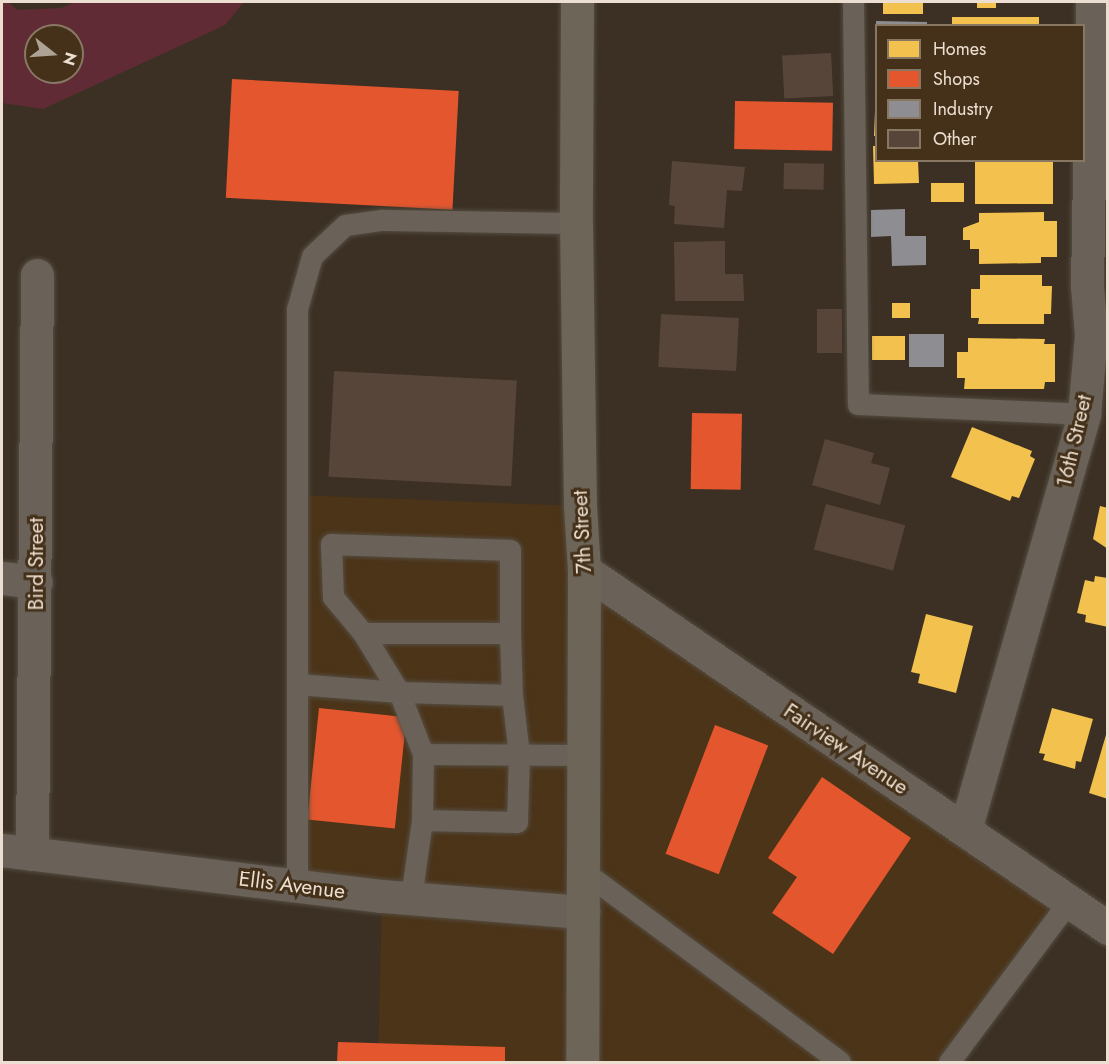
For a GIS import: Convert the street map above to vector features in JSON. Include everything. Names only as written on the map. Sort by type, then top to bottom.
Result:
[{"type":"main road","name":"7th Street","points":[[577,2],[576,223],[580,506],[584,570],[582,1062]]},
{"type":"street","name":"16th Street","points":[[965,830],[1084,414],[1091,335],[1087,286],[1092,2]]},
{"type":"street","name":"Bird Street","points":[[16,852],[36,582],[37,274]]},
{"type":"street","name":"Fairview Avenue","points":[[584,570],[1107,928]]},
{"type":"street","points":[[2,578],[36,582]]},
{"type":"street","name":"Ellis Avenue","points":[[16,852],[297,886],[583,912]]},
{"type":"lane","points":[[853,2],[858,404],[1084,414]]},
{"type":"lane","points":[[297,886],[297,309],[312,256],[345,225],[382,220],[576,223]]},
{"type":"lane","points":[[411,898],[422,820],[423,754],[399,692],[363,633],[333,597],[331,544],[510,550],[512,695],[519,755],[518,822],[422,820]]},
{"type":"lane","points":[[363,633],[510,633]]},
{"type":"lane","points":[[297,684],[399,692],[512,695]]},
{"type":"lane","points":[[423,754],[584,754]]},
{"type":"lane","points":[[583,871],[840,1062]]},
{"type":"lane","points":[[949,1062],[1069,901]]},
{"type":"shaded area","points":[[2,2],[8,2],[17,10],[61,8],[76,2],[244,2],[225,25],[43,109],[2,103]]},
{"type":"shaded area","points":[[298,495],[580,506],[584,570],[1069,901],[949,1062],[378,1062],[382,896],[297,886]]},
{"type":"building: Homes","points":[[883,2],[923,2],[923,14],[883,14]]},
{"type":"building: Homes","points":[[977,2],[996,2],[996,8],[977,8]]},
{"type":"building: Homes","points":[[952,17],[1039,17],[1039,24],[952,24]]},
{"type":"building: Homes","points":[[873,146],[875,146],[875,162],[918,162],[919,183],[874,184]]},
{"type":"building: Homes","points":[[975,162],[1053,162],[1053,204],[975,204]]},
{"type":"building: Homes","points":[[931,183],[964,183],[964,202],[931,202]]},
{"type":"building: Homes","points":[[1044,212],[1044,221],[1057,221],[1057,257],[1041,257],[1041,263],[979,264],[979,249],[970,249],[970,240],[963,240],[963,228],[979,222],[979,213]]},
{"type":"building: Homes","points":[[980,275],[1042,275],[1042,286],[1052,286],[1051,314],[1044,314],[1044,324],[978,324],[979,318],[971,318],[971,289],[980,289]]},
{"type":"building: Homes","points":[[892,303],[910,303],[910,318],[892,318]]},
{"type":"building: Homes","points":[[872,336],[905,336],[905,360],[872,360]]},
{"type":"building: Homes","points":[[968,338],[1045,339],[1044,344],[1055,344],[1055,382],[1045,382],[1044,389],[964,389],[965,378],[957,378],[957,352],[968,352]]},
{"type":"building: Homes","points":[[972,427],[1032,451],[1030,456],[1035,459],[1019,498],[1012,496],[1010,501],[951,477]]},
{"type":"building: Homes","points":[[1100,506],[1108,508],[1108,549],[1093,539]]},
{"type":"building: Homes","points":[[1095,576],[1108,578],[1108,627],[1085,622],[1086,615],[1077,613],[1085,580],[1094,582]]},
{"type":"building: Homes","points":[[926,614],[973,626],[956,693],[918,683],[920,674],[911,672]]},
{"type":"building: Homes","points":[[1052,708],[1093,719],[1081,762],[1076,761],[1075,769],[1043,760],[1045,754],[1039,753]]},
{"type":"building: Homes","points":[[1108,728],[1108,799],[1089,793]]},
{"type":"building: Shops","points":[[232,79],[459,91],[452,210],[226,198]]},
{"type":"building: Shops","points":[[735,101],[833,103],[832,151],[734,149]]},
{"type":"building: Shops","points":[[692,413],[742,414],[741,490],[691,489]]},
{"type":"building: Shops","points":[[319,708],[407,717],[395,829],[307,819]]},
{"type":"building: Shops","points":[[715,725],[768,745],[719,874],[666,854]]},
{"type":"building: Shops","points":[[822,777],[911,838],[833,954],[772,913],[797,877],[768,858]]},
{"type":"building: Shops","points":[[338,1042],[505,1047],[505,1062],[337,1062]]},
{"type":"building: Industry","points":[[876,21],[927,22],[927,24],[876,24]]},
{"type":"building: Industry","points":[[905,209],[905,236],[926,236],[926,265],[892,266],[891,236],[871,237],[871,210]]},
{"type":"building: Industry","points":[[909,334],[944,334],[944,367],[909,367]]},
{"type":"building: Other","points":[[831,53],[833,96],[784,99],[782,56]]},
{"type":"building: Other","points":[[672,161],[745,167],[742,191],[727,190],[724,228],[674,224],[675,206],[669,205]]},
{"type":"building: Other","points":[[784,163],[824,164],[824,190],[784,189]]},
{"type":"building: Other","points":[[725,241],[725,274],[743,274],[744,301],[675,301],[674,242]]},
{"type":"building: Other","points":[[817,309],[842,309],[842,353],[817,353]]},
{"type":"building: Other","points":[[661,314],[739,318],[736,371],[658,367]]},
{"type":"building: Other","points":[[334,371],[517,381],[511,486],[328,477]]},
{"type":"building: Other","points":[[825,439],[874,453],[871,463],[890,468],[880,505],[812,485]]},
{"type":"building: Other","points":[[826,504],[905,525],[893,571],[814,549]]}]
